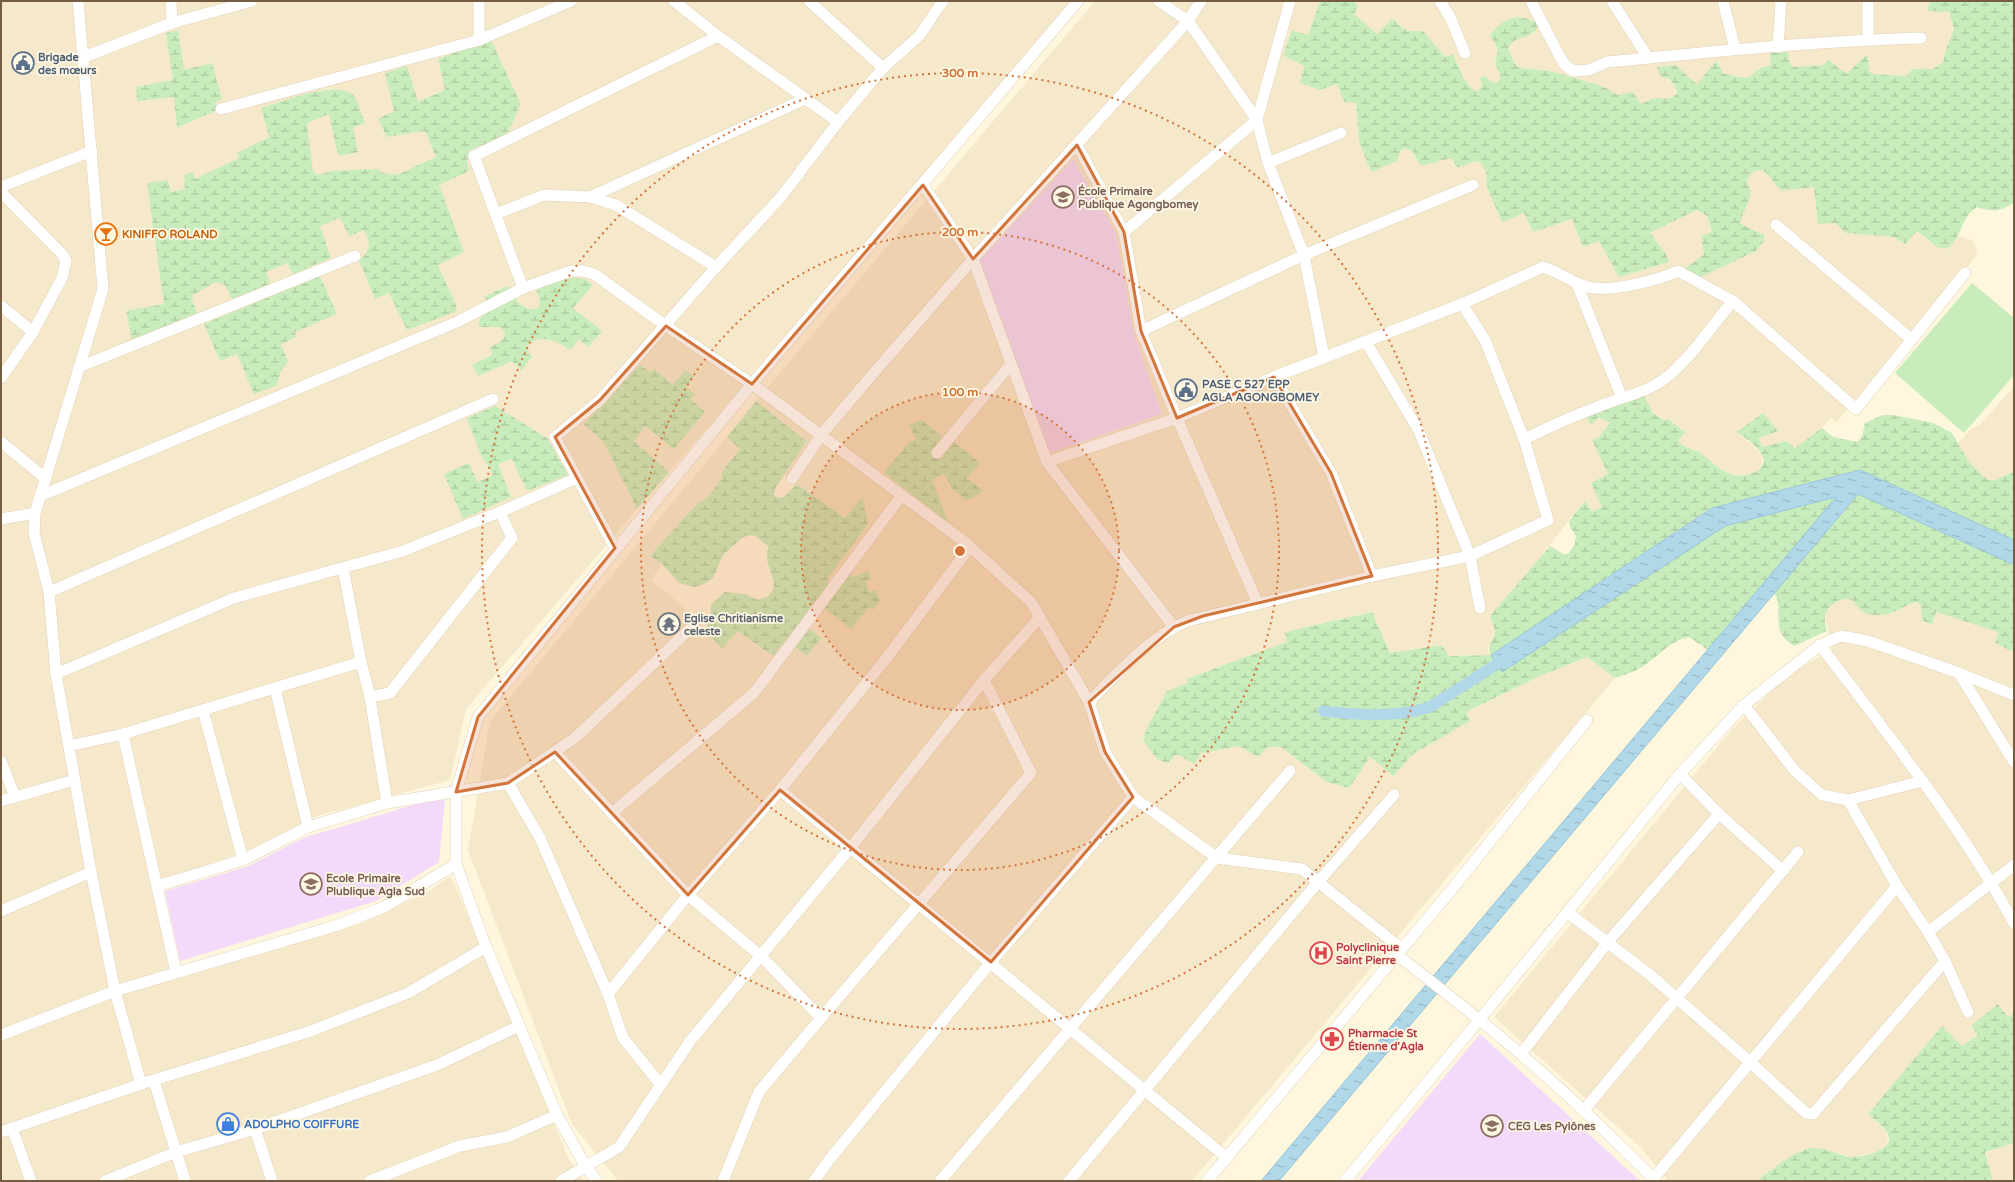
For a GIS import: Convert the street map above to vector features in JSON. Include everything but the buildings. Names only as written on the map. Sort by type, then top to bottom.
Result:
[{"type":"street","points":[[78,1],[103,289],[35,513],[34,533],[49,592],[56,674],[91,872],[115,991],[141,1084]]},
{"type":"street","points":[[171,1],[172,23]]},
{"type":"street","points":[[84,57],[172,23],[252,1]]},
{"type":"street","points":[[479,1],[479,40]]},
{"type":"street","points":[[221,109],[479,40],[570,1]]},
{"type":"street","points":[[674,1],[718,36],[838,122]]},
{"type":"street","points":[[809,1],[884,68]]},
{"type":"street","points":[[615,548],[554,437],[600,400],[716,267],[781,197],[838,122],[884,68],[919,36],[943,1]]},
{"type":"street","points":[[597,1181],[586,1168],[557,1115],[486,947],[456,864],[456,792],[478,717],[615,548],[752,384],[923,185],[1078,1]]},
{"type":"street","points":[[1159,1],[1188,21],[1257,120],[1268,163],[1304,255],[1324,357]]},
{"type":"street","points":[[792,478],[821,435],[973,259],[1188,21],[1201,1]]},
{"type":"street","points":[[1124,232],[1257,120],[1290,1]]},
{"type":"street","points":[[1440,1],[1450,17],[1465,53]]},
{"type":"street","points":[[1531,1],[1560,57],[1565,65],[1573,71],[1589,70],[1607,62],[1735,49],[1921,38]]},
{"type":"street","points":[[1612,1],[1648,58]]},
{"type":"street","points":[[1723,1],[1735,49]]},
{"type":"street","points":[[1778,47],[1781,1]]},
{"type":"street","points":[[1868,1],[1868,40]]},
{"type":"street","points":[[523,288],[474,156],[718,36]]},
{"type":"street","points":[[590,197],[805,99]]},
{"type":"street","points":[[1268,163],[1341,133]]},
{"type":"street","points":[[1076,145],[1124,232],[1141,331],[1258,604]]},
{"type":"street","points":[[1,188],[92,152]]},
{"type":"street","points":[[923,185],[973,259],[1047,462],[1174,627]]},
{"type":"street","points":[[1141,331],[1304,255],[1473,185]]},
{"type":"street","points":[[1,192],[62,254],[66,261],[62,278],[33,332],[1,378]]},
{"type":"street","points":[[496,214],[544,195],[590,197],[616,205],[716,267]]},
{"type":"street","points":[[1776,226],[1911,339]]},
{"type":"street","points":[[79,367],[355,256]]},
{"type":"street","points":[[1047,462],[1177,418],[1324,357],[1462,304],[1542,267],[1555,271],[1577,284],[1590,288],[1606,289],[1664,278],[1678,271],[1733,301],[1856,409],[1965,272]]},
{"type":"street","points":[[40,496],[457,322],[523,288],[571,271],[583,271],[603,279],[666,326],[752,384],[902,495],[970,547],[1031,602],[1089,702],[1106,752],[1133,797],[1217,858],[1302,869],[1319,881],[1430,980],[1480,1019],[1584,1110],[1654,1180],[1897,886]]},
{"type":"street","points":[[1577,284],[1622,398]]},
{"type":"street","points":[[1524,439],[1556,423],[1646,389],[1666,377],[1714,326],[1721,314],[1733,301]]},
{"type":"street","points":[[1089,702],[1145,648],[1174,627],[1203,616],[1372,576],[1470,556],[1548,520],[1524,439],[1483,335],[1462,304]]},
{"type":"street","points":[[1,306],[33,332]]},
{"type":"street","points":[[1366,342],[1419,430],[1470,556],[1480,608]]},
{"type":"street","points":[[937,453],[1011,364]]},
{"type":"street","points":[[1274,377],[1332,473],[1372,576]]},
{"type":"street","points":[[49,592],[493,400]]},
{"type":"street","points":[[1,442],[45,478]]},
{"type":"street","points":[[56,674],[234,598],[403,551],[500,512],[577,478]]},
{"type":"street","points":[[612,813],[754,693],[902,495]]},
{"type":"street","points":[[370,698],[390,693],[512,538],[500,512]]},
{"type":"street","points":[[1,519],[35,513]]},
{"type":"street","points":[[608,994],[688,895],[780,790],[885,660],[970,547]]},
{"type":"street","points":[[343,568],[361,662],[370,698],[387,803]]},
{"type":"street","points":[[561,1181],[619,1148],[691,1040],[762,957],[984,680],[1040,617]]},
{"type":"street","points":[[157,886],[243,860],[308,826],[387,803],[508,783],[575,738],[693,626]]},
{"type":"street","points":[[1345,1181],[1480,1019],[1680,774],[1744,705],[1820,645],[1841,636],[1868,641],[1959,673],[2014,695]]},
{"type":"street","points":[[1820,645],[1923,781],[1992,883],[2014,923]]},
{"type":"street","points":[[69,746],[123,734],[361,662]]},
{"type":"street","points":[[1959,673],[2014,762]]},
{"type":"street","points":[[723,1181],[759,1092],[1031,773],[984,680]]},
{"type":"street","points":[[275,688],[308,826]]},
{"type":"street","points":[[1744,705],[1795,771],[1811,787],[1822,795],[1848,800],[1923,781]]},
{"type":"street","points":[[203,710],[243,860]]},
{"type":"street","points":[[1207,1181],[1454,888],[1587,720]]},
{"type":"street","points":[[123,734],[176,972]]},
{"type":"street","points":[[555,752],[688,895],[762,957],[821,1018]]},
{"type":"street","points":[[1,761],[15,797]]},
{"type":"street","points":[[940,1181],[1290,771]]},
{"type":"street","points":[[1680,774],[1719,814],[1783,871]]},
{"type":"street","points":[[1,802],[75,780]]},
{"type":"street","points":[[508,783],[540,838],[608,994],[623,1038],[661,1085]]},
{"type":"street","points":[[780,790],[991,962],[1227,1158]]},
{"type":"street","points":[[1069,1181],[1319,881],[1394,794]]},
{"type":"street","points":[[814,1181],[829,1160],[991,962],[1133,797]]},
{"type":"street","points":[[1848,800],[1897,886],[1928,932],[1945,961],[1968,1012]]},
{"type":"street","points":[[1521,1054],[1607,942],[1719,814]]},
{"type":"street","points":[[1584,1110],[1798,852]]},
{"type":"street","points":[[1,1035],[115,991],[335,926],[377,910],[456,864]]},
{"type":"street","points":[[1928,932],[2014,866]]},
{"type":"street","points":[[1,911],[91,872]]},
{"type":"street","points":[[1566,912],[1649,974],[1806,1113],[1813,1114],[1945,961]]},
{"type":"street","points":[[1,1132],[141,1084],[311,1031],[401,995],[486,947]]},
{"type":"street","points":[[105,1181],[176,1152],[255,1129],[437,1065],[519,1026]]},
{"type":"street","points":[[154,1081],[185,1181]]},
{"type":"street","points":[[370,1181],[460,1146],[507,1137],[557,1115]]},
{"type":"street","points":[[12,1128],[31,1181]]},
{"type":"street","points":[[255,1129],[272,1181]]},
{"type":"highlighted area","points":[[1077,145],[1124,232],[1141,331],[1177,418],[1274,377],[1331,473],[1372,576],[1203,616],[1174,627],[1089,702],[1105,752],[1133,797],[991,962],[780,790],[688,895],[555,752],[508,783],[456,792],[478,717],[615,548],[555,437],[600,400],[666,326],[752,384],[923,185],[973,259]]},
{"type":"shaded area","points":[[1,1],[1079,1],[669,472],[466,709],[450,780],[317,816],[249,850],[151,884],[174,980],[360,924],[426,893],[451,876],[569,1160],[584,1181],[1,1181]]},
{"type":"shaded area","points":[[1095,1],[1320,1],[1308,35],[1304,66],[1320,90],[1338,84],[1356,103],[1359,141],[1400,152],[1404,148],[1412,151],[1421,166],[1451,158],[1458,168],[1474,161],[1482,163],[1486,171],[1486,178],[1524,213],[1533,232],[1572,218],[1583,247],[1599,241],[1669,262],[1666,254],[1650,234],[1697,210],[1707,216],[1712,231],[1698,278],[1756,251],[1757,230],[1750,229],[1740,222],[1750,190],[1747,181],[1749,176],[1755,171],[1761,170],[1770,177],[1781,191],[1814,187],[1831,223],[1835,223],[1846,233],[1894,237],[1905,244],[1916,231],[1937,247],[1946,249],[1959,236],[1971,240],[1975,245],[1977,255],[1836,423],[1831,418],[1822,428],[1795,448],[1786,441],[1762,448],[1759,438],[1737,432],[1754,446],[1762,455],[1762,464],[1758,471],[1750,475],[1733,476],[1726,473],[1697,451],[1683,446],[1678,441],[1685,432],[1668,419],[1665,421],[1653,413],[1643,394],[1599,417],[1610,423],[1599,437],[1592,440],[1608,474],[1602,507],[1592,512],[1585,501],[1521,582],[1490,616],[1495,629],[1488,650],[1491,655],[1449,656],[1442,645],[1390,653],[1372,612],[1285,632],[1287,642],[1186,679],[1188,683],[1177,754],[1201,753],[1239,746],[1258,757],[1268,747],[1281,747],[1290,752],[1370,757],[1393,775],[1413,754],[1470,721],[1466,712],[1542,675],[1587,657],[1615,678],[1192,1181],[618,1181],[572,1124],[468,850],[490,721],[727,437],[740,449],[723,470],[721,479],[709,496],[695,506],[650,556],[662,564],[651,580],[673,598],[705,629],[722,649],[738,631],[773,656],[786,640],[807,656],[807,628],[823,607],[869,592],[866,581],[854,577],[834,585],[828,583],[828,578],[862,497],[845,518],[784,474],[806,441],[756,401]]},
{"type":"shaded area","points":[[1353,1],[1930,1],[1928,11],[1949,12],[1954,30],[1940,66],[1933,69],[1912,69],[1907,76],[1873,74],[1869,71],[1868,57],[1864,57],[1847,75],[1828,60],[1824,65],[1793,67],[1789,61],[1770,54],[1771,65],[1760,68],[1747,78],[1733,75],[1697,84],[1675,65],[1666,78],[1676,87],[1675,95],[1668,99],[1655,98],[1640,105],[1624,95],[1618,95],[1602,86],[1550,71],[1520,68],[1515,64],[1508,49],[1510,43],[1515,39],[1535,33],[1530,20],[1519,17],[1495,41],[1498,49],[1495,64],[1500,74],[1500,79],[1497,83],[1493,83],[1485,76],[1481,88],[1478,91],[1474,91],[1468,86],[1453,54],[1445,57],[1423,32],[1377,34],[1354,14],[1358,6]]},
{"type":"shaded area","points":[[1073,159],[1116,233],[1134,334],[1162,414],[1050,453],[980,260]]},
{"type":"shaded area","points":[[2014,386],[2014,473],[2013,472],[1994,480],[1989,480],[1976,470],[1969,462],[1958,443],[1971,429],[1980,425]]},
{"type":"shaded area","points":[[1847,598],[1853,600],[1863,612],[1871,614],[1891,614],[1902,606],[1917,602],[1921,605],[1922,620],[1932,625],[1936,612],[1998,632],[1995,643],[2014,652],[2014,1001],[2012,1002],[2014,1013],[2008,1017],[1999,1005],[1971,1027],[1978,1035],[1962,1046],[1942,1027],[1868,1114],[1886,1131],[1888,1138],[1886,1146],[1882,1151],[1853,1157],[1822,1149],[1801,1151],[1757,1181],[1669,1181],[1639,1146],[1494,1017],[1732,729],[1789,674],[1832,650],[1825,615],[1828,609],[1841,599]]},
{"type":"shaded area","points":[[440,797],[445,799],[439,862],[376,901],[180,961],[165,891],[246,867],[303,838]]},
{"type":"shaded area","name":"CEG Les Pylônes","points":[[1480,1034],[1605,1149],[1640,1181],[1358,1181]]},
{"type":"shaded area","points":[[2014,1143],[2014,1181],[1993,1181],[1985,1152]]},
{"type":"green space","points":[[1320,1],[1353,1],[1358,6],[1354,14],[1377,34],[1392,19],[1407,31],[1423,31],[1445,57],[1453,54],[1466,81],[1474,90],[1478,91],[1482,86],[1480,79],[1482,76],[1485,76],[1493,83],[1497,83],[1500,79],[1500,74],[1495,64],[1498,49],[1490,35],[1505,21],[1516,18],[1529,19],[1536,22],[1538,27],[1531,34],[1514,41],[1510,44],[1508,49],[1515,64],[1520,68],[1550,71],[1602,86],[1618,95],[1633,92],[1641,104],[1657,98],[1671,98],[1677,92],[1671,81],[1660,76],[1657,67],[1675,65],[1697,84],[1716,61],[1724,74],[1747,78],[1760,68],[1771,65],[1770,53],[1788,52],[1789,61],[1793,67],[1824,65],[1828,60],[1847,74],[1864,57],[1868,56],[1869,71],[1873,74],[1907,76],[1912,69],[1933,69],[1943,62],[1946,49],[1954,30],[1949,12],[1927,11],[1930,1],[2014,1],[2014,202],[2001,209],[1987,210],[1977,207],[1971,211],[1956,239],[1946,249],[1937,247],[1917,231],[1905,244],[1894,237],[1846,233],[1835,223],[1818,224],[1814,187],[1781,191],[1766,173],[1761,170],[1755,171],[1749,176],[1747,181],[1751,194],[1740,222],[1743,225],[1764,235],[1764,241],[1756,251],[1699,278],[1685,269],[1704,254],[1701,237],[1712,231],[1707,216],[1697,210],[1650,233],[1666,254],[1669,262],[1619,277],[1599,241],[1583,247],[1572,219],[1533,232],[1524,213],[1502,222],[1487,187],[1486,171],[1481,163],[1474,161],[1458,168],[1451,158],[1421,166],[1412,151],[1404,148],[1400,152],[1397,161],[1371,172],[1359,141],[1356,103],[1344,102],[1337,84],[1320,90],[1300,83],[1304,66],[1283,55],[1292,30],[1308,35]]},
{"type":"green space","points":[[178,30],[184,70],[212,63],[222,99],[216,102],[217,110],[177,128],[174,97],[137,101],[136,87],[173,80],[166,33]]},
{"type":"green space","points":[[491,40],[521,105],[510,128],[504,135],[495,141],[469,151],[467,161],[469,171],[439,185],[464,252],[438,265],[457,308],[455,312],[407,330],[389,293],[375,299],[359,261],[369,247],[368,239],[364,230],[349,236],[340,218],[320,226],[331,258],[293,274],[287,263],[266,272],[270,284],[232,299],[225,285],[216,282],[193,295],[192,299],[197,314],[132,340],[126,311],[164,304],[147,183],[168,180],[171,192],[185,189],[184,175],[193,172],[195,179],[239,158],[237,153],[269,137],[261,108],[309,93],[336,90],[347,91],[354,96],[365,122],[353,128],[358,152],[340,156],[337,151],[329,114],[307,123],[313,171],[317,175],[333,171],[378,169],[385,173],[399,174],[436,157],[425,131],[387,137],[378,119],[394,111],[385,73],[407,66],[418,102],[445,90],[438,59]]},
{"type":"green space","points":[[320,276],[337,314],[295,332],[296,337],[281,344],[288,362],[282,369],[276,386],[254,394],[237,354],[220,361],[204,324]]},
{"type":"green space","points":[[578,278],[585,279],[593,285],[573,308],[602,331],[588,347],[579,339],[570,350],[555,341],[538,339],[528,345],[527,350],[532,357],[521,370],[512,361],[478,376],[472,365],[492,355],[490,347],[502,340],[505,332],[500,327],[480,327],[478,323],[486,308],[485,296],[508,286],[520,304],[529,309],[534,309],[539,307],[540,304],[536,283]]},
{"type":"green space","points":[[1972,283],[2014,318],[2014,375],[1964,433],[1895,373]]},
{"type":"green space","points":[[640,365],[650,372],[654,369],[673,385],[685,370],[694,377],[686,387],[695,394],[691,399],[705,412],[674,449],[645,426],[634,441],[669,472],[637,509],[604,443],[584,424]]},
{"type":"green space","points":[[1643,394],[1653,413],[1665,421],[1668,419],[1685,432],[1678,441],[1680,443],[1697,451],[1723,471],[1733,475],[1738,476],[1755,472],[1764,461],[1760,451],[1751,442],[1737,432],[1763,413],[1778,431],[1759,438],[1762,447],[1786,441],[1795,448],[1822,428],[1833,437],[1857,442],[1862,437],[1865,423],[1883,415],[1894,415],[1933,423],[1952,433],[1969,462],[1989,480],[1995,480],[2013,472],[2014,540],[1860,470],[1711,508],[1491,655],[1489,648],[1495,630],[1490,616],[1550,546],[1563,554],[1568,554],[1575,544],[1576,536],[1570,527],[1569,521],[1585,501],[1592,512],[1602,507],[1591,483],[1608,474],[1592,440],[1599,437],[1610,423],[1599,417],[1591,425],[1585,415]]},
{"type":"green space","points":[[756,401],[806,441],[775,489],[774,495],[778,498],[784,497],[797,484],[845,518],[862,497],[868,524],[828,578],[828,583],[834,585],[850,573],[854,577],[868,571],[871,579],[866,581],[869,592],[876,590],[880,601],[873,610],[869,607],[851,629],[823,607],[808,628],[821,638],[807,656],[786,640],[773,656],[738,631],[722,649],[705,629],[710,621],[711,605],[725,592],[745,594],[758,600],[768,596],[773,590],[774,583],[767,560],[768,546],[755,536],[750,535],[743,537],[723,555],[713,578],[704,584],[695,587],[679,583],[662,564],[650,556],[695,506],[709,496],[721,479],[723,470],[740,449],[727,437]]},
{"type":"green space","points":[[495,406],[548,439],[568,475],[527,491],[512,459],[498,464],[511,497],[463,519],[444,474],[469,463],[478,482],[493,475],[481,455],[467,418]]},
{"type":"green space","points":[[922,420],[942,437],[930,453],[941,459],[954,442],[980,463],[967,478],[983,491],[967,501],[953,490],[944,474],[932,480],[948,522],[884,473],[908,443],[916,439],[909,425]]},
{"type":"green space","points":[[1858,494],[2014,565],[2014,652],[1995,643],[1998,632],[1936,612],[1932,625],[1922,620],[1921,605],[1917,602],[1887,614],[1876,615],[1863,612],[1851,600],[1845,599],[1834,603],[1826,612],[1825,619],[1827,631],[1794,646],[1782,635],[1779,624],[1778,603],[1774,593]]},
{"type":"green space","points":[[1837,497],[1708,650],[1689,637],[1675,642],[1642,667],[1615,678],[1587,657],[1542,675],[1466,712],[1470,721],[1413,754],[1393,776],[1370,757],[1349,788],[1327,782],[1281,747],[1268,747],[1258,757],[1239,746],[1201,753],[1194,764],[1177,754],[1168,763],[1157,759],[1143,740],[1146,730],[1167,691],[1188,683],[1186,679],[1287,642],[1285,632],[1372,612],[1390,653],[1442,645],[1449,656],[1491,655],[1502,671],[1725,526]]},
{"type":"green space","points":[[1998,1004],[2008,1017],[2014,1013],[2014,1143],[1985,1152],[1993,1181],[1757,1181],[1791,1157],[1812,1148],[1859,1157],[1873,1154],[1885,1147],[1888,1143],[1889,1137],[1886,1131],[1868,1114],[1942,1026],[1962,1046],[1978,1035],[1971,1026]]},
{"type":"water","points":[[1860,470],[2014,540],[2014,565],[1858,494],[1279,1181],[1261,1181],[1836,497],[1725,526],[1502,672],[1491,655],[1712,508]]},
{"type":"waterway","points":[[1323,711],[1377,715],[1404,713],[1430,707],[1508,657]]},
{"type":"place","name":"Brigade des mœurs","points":[[23,63]]},
{"type":"place","name":"École Primaire Publique Agongbomey","points":[[1063,197]]},
{"type":"place","name":"KINIFFO ROLAND","points":[[106,234]]},
{"type":"place","name":"PASE C 527 EPP AGLA AGONGBOMEY","points":[[1186,390]]},
{"type":"place","name":"Eglise Chritianisme celeste","points":[[669,624]]},
{"type":"place","name":"Ecole Primaire Plublique Agla Sud","points":[[311,884]]},
{"type":"place","name":"Polyclinique Saint Pierre","points":[[1321,953]]},
{"type":"place","name":"Pharmacie St Étienne d'Agla","points":[[1332,1039]]},
{"type":"place","name":"ADOLPHO COIFFURE","points":[[228,1124]]},
{"type":"place","name":"CEG Les Pylônes","points":[[1492,1126]]}]
